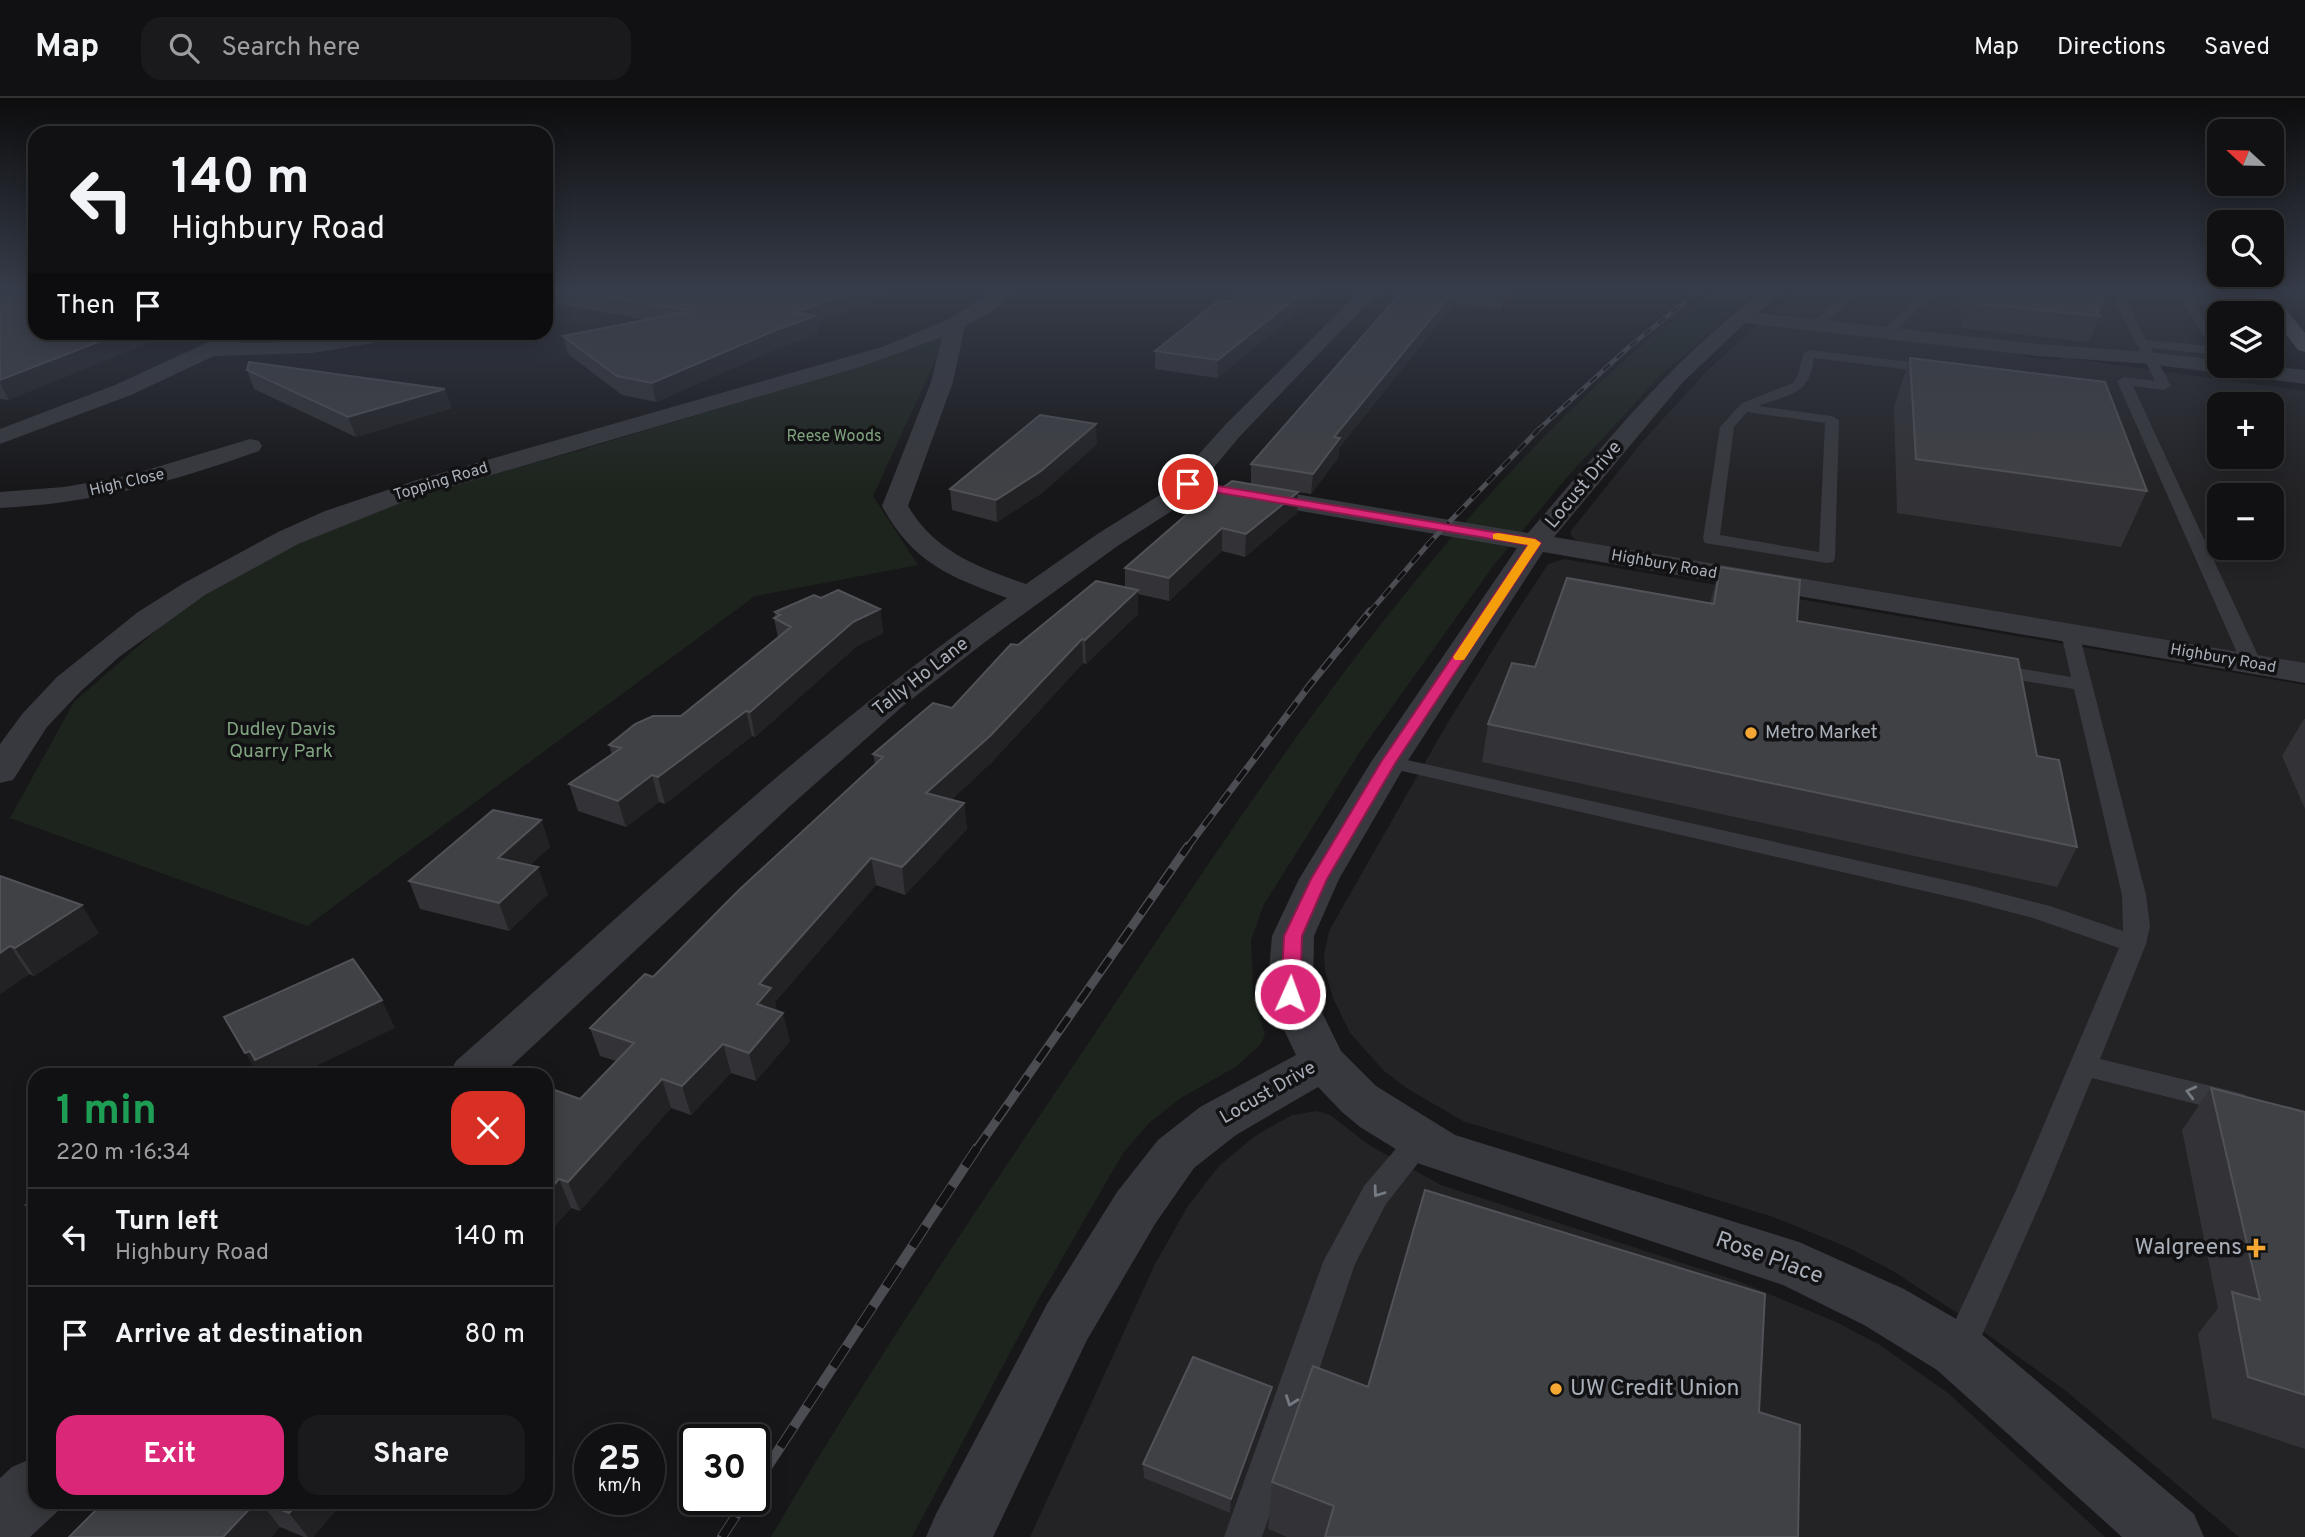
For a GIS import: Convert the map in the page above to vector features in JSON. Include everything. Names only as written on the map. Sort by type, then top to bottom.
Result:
[{"type":"street","points":[[0,437],[123,390],[198,355]]},
{"type":"street","name":"Topping Road","points":[[0,772],[33,722],[58,695],[103,655],[178,600],[271,547],[330,519],[392,496],[872,355]]},
{"type":"street","points":[[948,355],[942,382],[895,506],[910,533],[926,547],[953,564],[1030,596]]},
{"type":"street","name":"Tally Ho Lane","points":[[480,1068],[880,708],[974,635],[1109,539],[1175,497],[1233,430],[1307,355]]},
{"type":"street","name":"Locust Drive","points":[[959,1537],[1068,1322],[1136,1208],[1176,1154],[1217,1121],[1322,1062],[1290,994],[1293,936],[1319,879],[1389,762],[1535,543],[1675,377],[1699,355]]},
{"type":"street","points":[[2133,355],[2305,377]]},
{"type":"street","points":[[2149,356],[2305,384]]},
{"type":"street","name":"High Close","points":[[0,500],[63,496],[122,486],[181,471],[250,446]]},
{"type":"street","name":"Highbury Road","points":[[1188,484],[2305,673]]},
{"type":"street","name":"Rose Place","points":[[1322,1062],[1359,1099],[1438,1150],[1799,1266],[1884,1307],[1958,1351],[2171,1537]]},
{"type":"street","points":[[0,1521],[28,1495]]},
{"type":"lane","points":[[1745,408],[1832,420],[1827,558],[1711,539],[1727,427],[1745,408],[1791,390],[1801,382],[1809,355]]},
{"type":"lane","points":[[1819,355],[1955,371]]},
{"type":"lane","points":[[2161,355],[2149,356],[2164,386],[2124,381],[2252,664]]},
{"type":"lane","points":[[1958,1351],[2032,1188],[2133,944],[2137,926],[2134,895],[2070,633]]},
{"type":"lane","points":[[1970,666],[2083,685]]},
{"type":"lane","points":[[1389,762],[1956,890],[2041,912],[2133,944]]},
{"type":"lane","points":[[2083,1065],[2267,1110]]},
{"type":"lane","points":[[1242,1537],[1339,1262],[1375,1195],[1422,1139]]},
{"type":"shaded area","points":[[1724,355],[2024,355],[2056,360],[2067,358],[2305,391],[2305,664],[1583,543],[1573,538],[1570,532],[1642,442]]},
{"type":"shaded area","points":[[2148,355],[2207,355],[2207,360]]},
{"type":"shaded area","points":[[1564,559],[2305,685],[2305,1537],[2239,1537],[2066,1391],[1893,1271],[1847,1247],[1773,1217],[1463,1121],[1408,1089],[1384,1071],[1350,1033],[1333,998],[1325,971],[1324,955],[1329,931],[1444,729],[1510,622],[1548,564]]},
{"type":"shaded area","points":[[1317,1111],[1330,1115],[1369,1145],[1441,1185],[1738,1281],[1836,1322],[1880,1345],[1948,1393],[2105,1537],[1030,1537],[1155,1264],[1188,1206],[1219,1166],[1255,1136],[1292,1115]]},
{"type":"green space","name":"Dudley Davis Quarry Park","points":[[889,355],[938,355],[873,496],[918,565],[755,596],[307,926],[10,818],[74,702],[182,608],[300,541],[413,496],[581,450]]},
{"type":"green space","points":[[1632,355],[1684,355],[1658,378],[1568,476],[1494,565],[1361,750],[1263,906],[1251,940],[1253,993],[1265,1035],[1260,1045],[1237,1066],[1181,1098],[1150,1122],[1123,1153],[1038,1300],[912,1537],[771,1537],[852,1403],[979,1206],[1292,743],[1356,656],[1423,572],[1493,490],[1568,413]]},
{"type":"building","points":[[0,355],[64,355],[0,380]]},
{"type":"building","points":[[589,355],[717,355],[652,383],[617,376]]},
{"type":"building","points":[[1184,355],[1224,355],[1218,360]]},
{"type":"building","points":[[1346,355],[1401,355],[1334,437],[1340,438],[1313,474],[1251,464]]},
{"type":"building","points":[[1910,358],[2105,382],[2147,491],[1916,459]]},
{"type":"building","points":[[249,362],[445,389],[348,417],[247,370]]},
{"type":"building","points":[[1040,415],[1096,424],[1041,471],[996,500],[950,489]]},
{"type":"building","points":[[1232,481],[1298,492],[1246,534],[1222,528],[1169,578],[1125,568],[1186,515]]},
{"type":"building","name":"Metro Market","points":[[1720,567],[1800,580],[1797,621],[2018,659],[2037,756],[2059,760],[2077,847],[1488,724],[1512,663],[1535,667],[1567,578],[1714,604]]},
{"type":"building","points":[[1096,581],[1138,590],[1085,640],[1082,639],[990,736],[926,793],[964,803],[902,867],[871,858],[759,984],[771,988],[757,1004],[783,1013],[749,1053],[723,1044],[682,1086],[662,1079],[568,1182],[559,1179],[553,1186],[553,1089],[580,1099],[634,1043],[590,1028],[645,974],[653,977],[739,890],[883,757],[873,754],[933,703],[952,708],[1011,644],[1018,645]]},
{"type":"building","points":[[838,590],[880,609],[853,622],[750,712],[746,711],[658,777],[652,775],[618,801],[569,784],[621,748],[609,745],[635,724],[653,716],[681,716],[791,627],[774,618],[780,615],[775,612],[814,595],[821,598]]},
{"type":"building","points":[[493,810],[541,820],[498,858],[538,867],[499,903],[409,881]]},
{"type":"building","points":[[0,876],[82,905],[15,948],[10,946],[0,953]]},
{"type":"building","points":[[353,959],[382,1000],[255,1060],[250,1051],[245,1053],[224,1017]]},
{"type":"building","points":[[2211,1088],[2305,1112],[2305,1395],[2248,1377],[2232,1292],[2260,1300]]},
{"type":"building","name":"UW Credit Union","points":[[1425,1190],[1765,1294],[1759,1412],[1800,1425],[1798,1537],[1325,1537],[1334,1506],[1272,1482],[1313,1366],[1368,1387]]},
{"type":"building","points":[[1193,1357],[1272,1387],[1231,1499],[1143,1464]]},
{"type":"building","points":[[97,1509],[249,1509],[223,1537],[69,1537]]},
{"type":"railway","points":[[1538,430],[1620,355]]},
{"type":"railway","points":[[1369,613],[1430,542],[1538,430]]},
{"type":"railway","points":[[1187,848],[1309,686],[1370,611]]},
{"type":"railway","points":[[976,1150],[1188,846]]},
{"type":"railway","points":[[770,1463],[977,1148]]},
{"type":"railway","points":[[722,1537],[736,1515]]},
{"type":"slow traffic","points":[[1460,657],[1535,543],[1498,537]]},
{"type":"place","name":"Metro Market","points":[[1751,733]]},
{"type":"place","name":"Walgreens","points":[[2256,1248]]},
{"type":"place","name":"UW Credit Union","points":[[1556,1389]]},
{"type":"route","points":[[1188,484],[1535,543],[1389,762],[1319,879],[1293,936],[1290,994]]},
{"type":"park label","name":"Reese Woods","points":[[834,437]]}]
